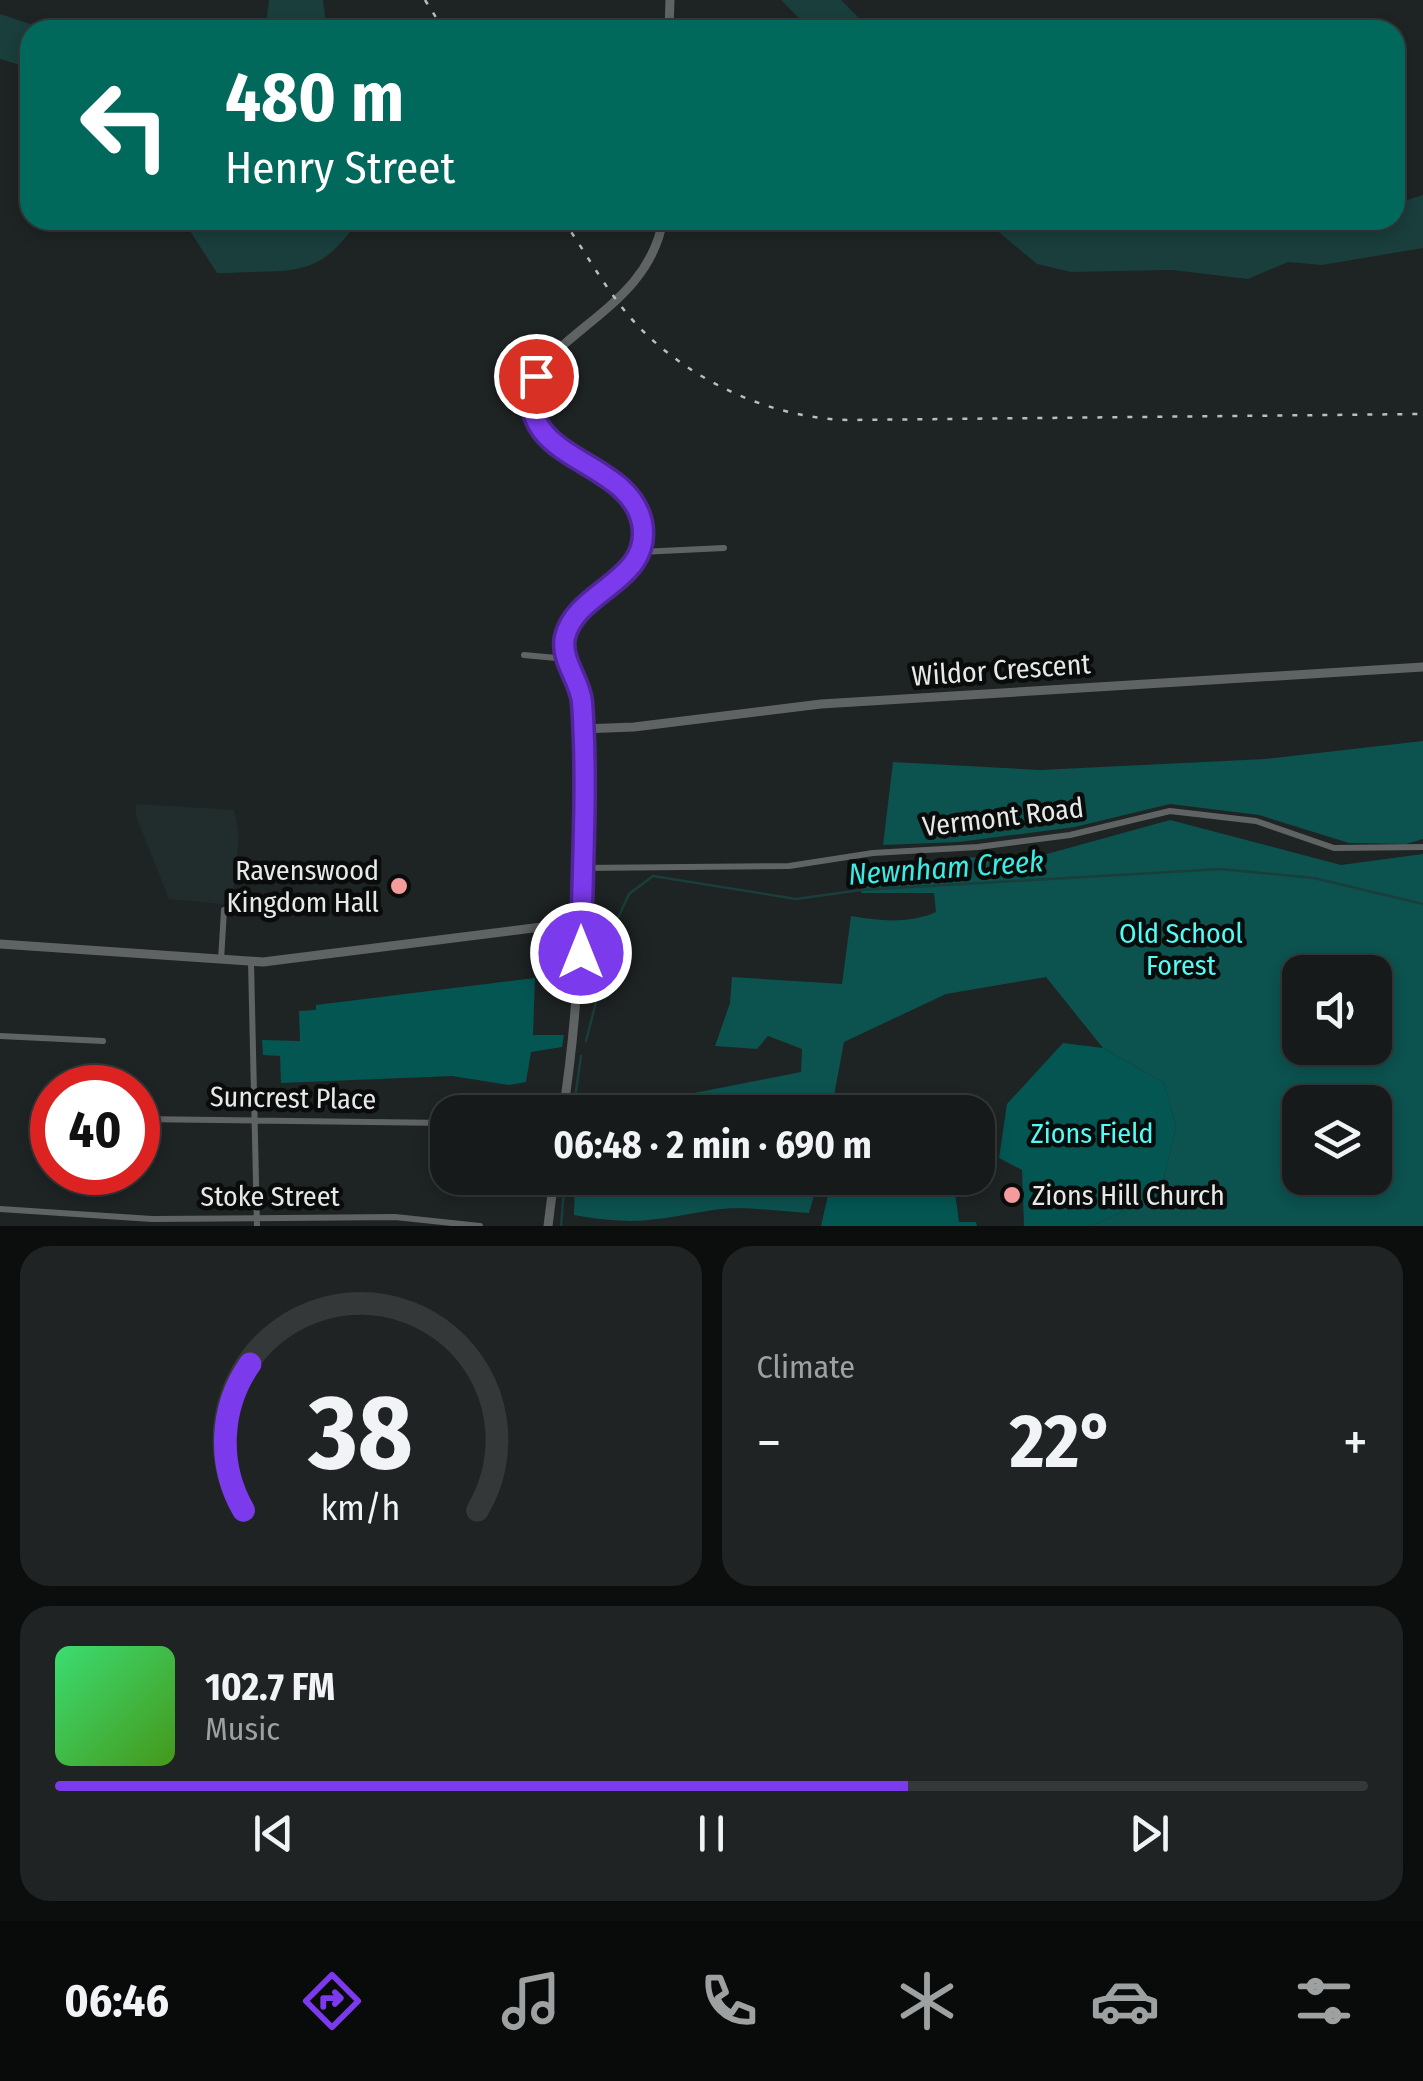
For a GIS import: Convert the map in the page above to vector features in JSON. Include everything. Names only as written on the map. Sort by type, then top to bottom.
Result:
[{"type":"street","points":[[566,1095],[576,1024],[582,922],[582,729],[580,689],[564,646],[571,624],[627,572],[640,552],[642,522],[631,498],[544,434],[535,417],[532,396],[536,376],[548,359],[641,276],[654,254],[660,230]]},
{"type":"street","points":[[640,552],[724,548]]},
{"type":"street","points":[[524,655],[567,659]]},
{"type":"street","name":"Wildor Crescent","points":[[582,729],[634,728],[821,704],[1423,667]]},
{"type":"street","name":"Vermont Road","points":[[581,868],[789,866],[873,853],[978,847],[1070,835],[1170,811],[1256,821],[1334,848],[1388,851],[1423,847]]},
{"type":"street","points":[[221,960],[224,910]]},
{"type":"street","points":[[0,944],[251,962],[582,922]]},
{"type":"street","points":[[251,962],[257,1223]]},
{"type":"street","points":[[0,1036],[103,1041]]},
{"type":"street","name":"Suncrest Place","points":[[160,1119],[430,1123]]},
{"type":"street","points":[[548,1226],[552,1195]]},
{"type":"street","name":"Stoke Street","points":[[0,1209],[257,1223],[395,1217],[480,1226]]},
{"type":"shaded area","points":[[269,0],[323,0],[326,20],[266,20]]},
{"type":"shaded area","points":[[781,0],[841,0],[861,20],[801,20]]},
{"type":"shaded area","points":[[0,14],[20,21],[20,65],[0,59]]},
{"type":"shaded area","points":[[1423,195],[1423,248],[1322,265],[1288,262],[1248,279],[1172,270],[1071,272],[1037,264],[996,230],[1405,230],[1405,201]]},
{"type":"shaded area","points":[[189,230],[351,230],[330,253],[302,268],[217,273]]},
{"type":"shaded area","points":[[136,804],[234,810],[239,835],[232,905],[169,899],[136,816]]},
{"type":"green space","points":[[1423,741],[1423,839],[1406,844],[1349,843],[1259,815],[1170,804],[1075,827],[959,842],[883,845],[893,762],[1040,770],[1265,759]]},
{"type":"green space","name":"Old School Forest","points":[[1170,820],[1341,865],[1423,854],[1423,1226],[1091,1226],[1160,1195],[1176,1127],[1164,1083],[1103,1048],[1046,977],[946,994],[844,1042],[834,1095],[684,1095],[801,1072],[802,1049],[768,1036],[757,1049],[715,1046],[730,1003],[732,977],[842,984],[851,916],[894,920],[936,912],[934,893],[861,893],[863,883],[891,880],[893,872],[902,884],[909,883],[926,863],[984,856],[1036,857]]},
{"type":"green space","points":[[535,978],[533,1035],[564,1035],[562,1047],[531,1052],[526,1082],[509,1085],[452,1076],[281,1083],[280,1056],[263,1055],[262,1040],[300,1041],[299,1011],[316,1010],[316,1005]]},
{"type":"green space","name":"Zions Field","points":[[1063,1043],[1103,1048],[1164,1083],[1176,1127],[1160,1195],[1091,1226],[1024,1226],[1022,1170],[999,1158],[1007,1104]]},
{"type":"green space","points":[[575,1195],[814,1195],[809,1213],[725,1209],[630,1221],[574,1215]]},
{"type":"green space","points":[[828,1195],[955,1195],[959,1222],[976,1222],[977,1226],[821,1226]]},
{"type":"waterway","name":"Newnham Creek","points":[[586,1041],[617,920],[629,894],[653,876],[796,899],[861,890],[1221,869],[1314,878],[1423,904]]},
{"type":"waterway","name":"Newnham Creek","points":[[575,1095],[581,1056]]},
{"type":"waterway","name":"Newnham Creek","points":[[561,1226],[564,1195]]},
{"type":"railway","points":[[425,0],[438,20]]},
{"type":"railway","points":[[570,230],[621,306],[665,351],[739,395],[794,413],[850,420],[1423,414]]},
{"type":"place","name":"Ravenswood Kingdom Hall","points":[[399,886]]},
{"type":"place","name":"Zions Hill Church","points":[[1012,1195]]},
{"type":"route","points":[[536,376],[532,406],[540,428],[560,448],[626,492],[635,504],[643,530],[635,561],[575,618],[565,638],[567,659],[582,704],[581,953]]}]
